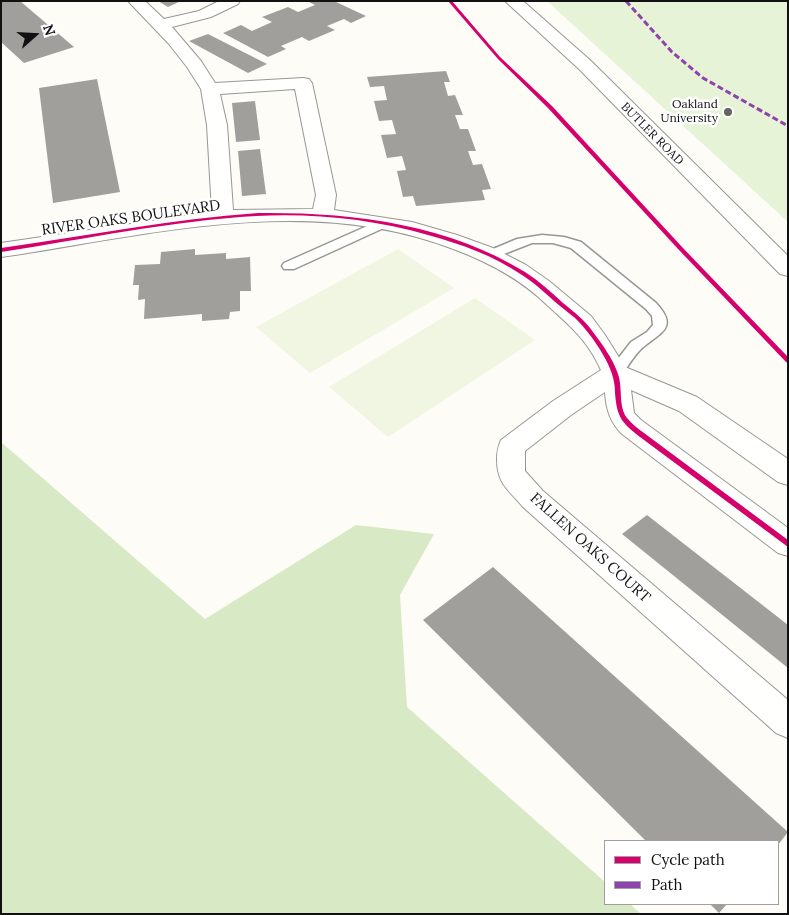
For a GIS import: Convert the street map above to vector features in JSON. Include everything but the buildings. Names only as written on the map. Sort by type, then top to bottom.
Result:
[{"type":"street","points":[[136,1],[162,25],[195,65],[210,89],[216,125],[223,217]]},
{"type":"street","points":[[162,25],[206,14],[232,1]]},
{"type":"street","name":"BUTLER ROAD","points":[[513,1],[573,54],[788,269]]},
{"type":"street","points":[[210,89],[303,83],[326,195],[322,215]]},
{"type":"street","name":"RIVER OAKS BOULEVARD","points":[[1,250],[223,217],[270,214],[322,215],[383,224],[452,240],[491,255],[538,283],[585,325],[615,373],[622,417],[650,441],[788,544]]},
{"type":"street","points":[[615,373],[688,404],[788,474]]},
{"type":"street","name":"FALLEN OAKS COURT","points":[[615,373],[562,408],[511,447],[512,474],[540,506],[788,722]]},
{"type":"lane","points":[[289,266],[383,224]]},
{"type":"lane","points":[[491,255],[511,244],[527,240],[544,237],[561,240],[576,245],[651,306],[659,315],[660,326],[652,335],[636,345],[615,373]]},
{"type":"green space","name":"Oakland University","points":[[547,1],[788,1],[788,222]]},
{"type":"green space","points":[[398,249],[454,288],[310,373],[256,327]]},
{"type":"green space","points":[[475,298],[535,340],[388,437],[329,387]]},
{"type":"green space","points":[[1,442],[205,619],[356,525],[434,534],[400,595],[407,707],[604,881],[604,905],[631,905],[641,914],[1,914]]},
{"type":"marked path","points":[[626,1],[672,52],[703,78],[788,126]]},
{"type":"cycle path","points":[[450,1],[499,58],[550,107],[788,361]]},
{"type":"cycle path","points":[[1,250],[194,220],[258,214],[335,216],[374,221],[450,239],[485,253],[524,274],[577,317],[592,334],[613,368],[621,413],[627,422],[788,544]]},
{"type":"place","name":"Oakland University","points":[[728,112]]}]
